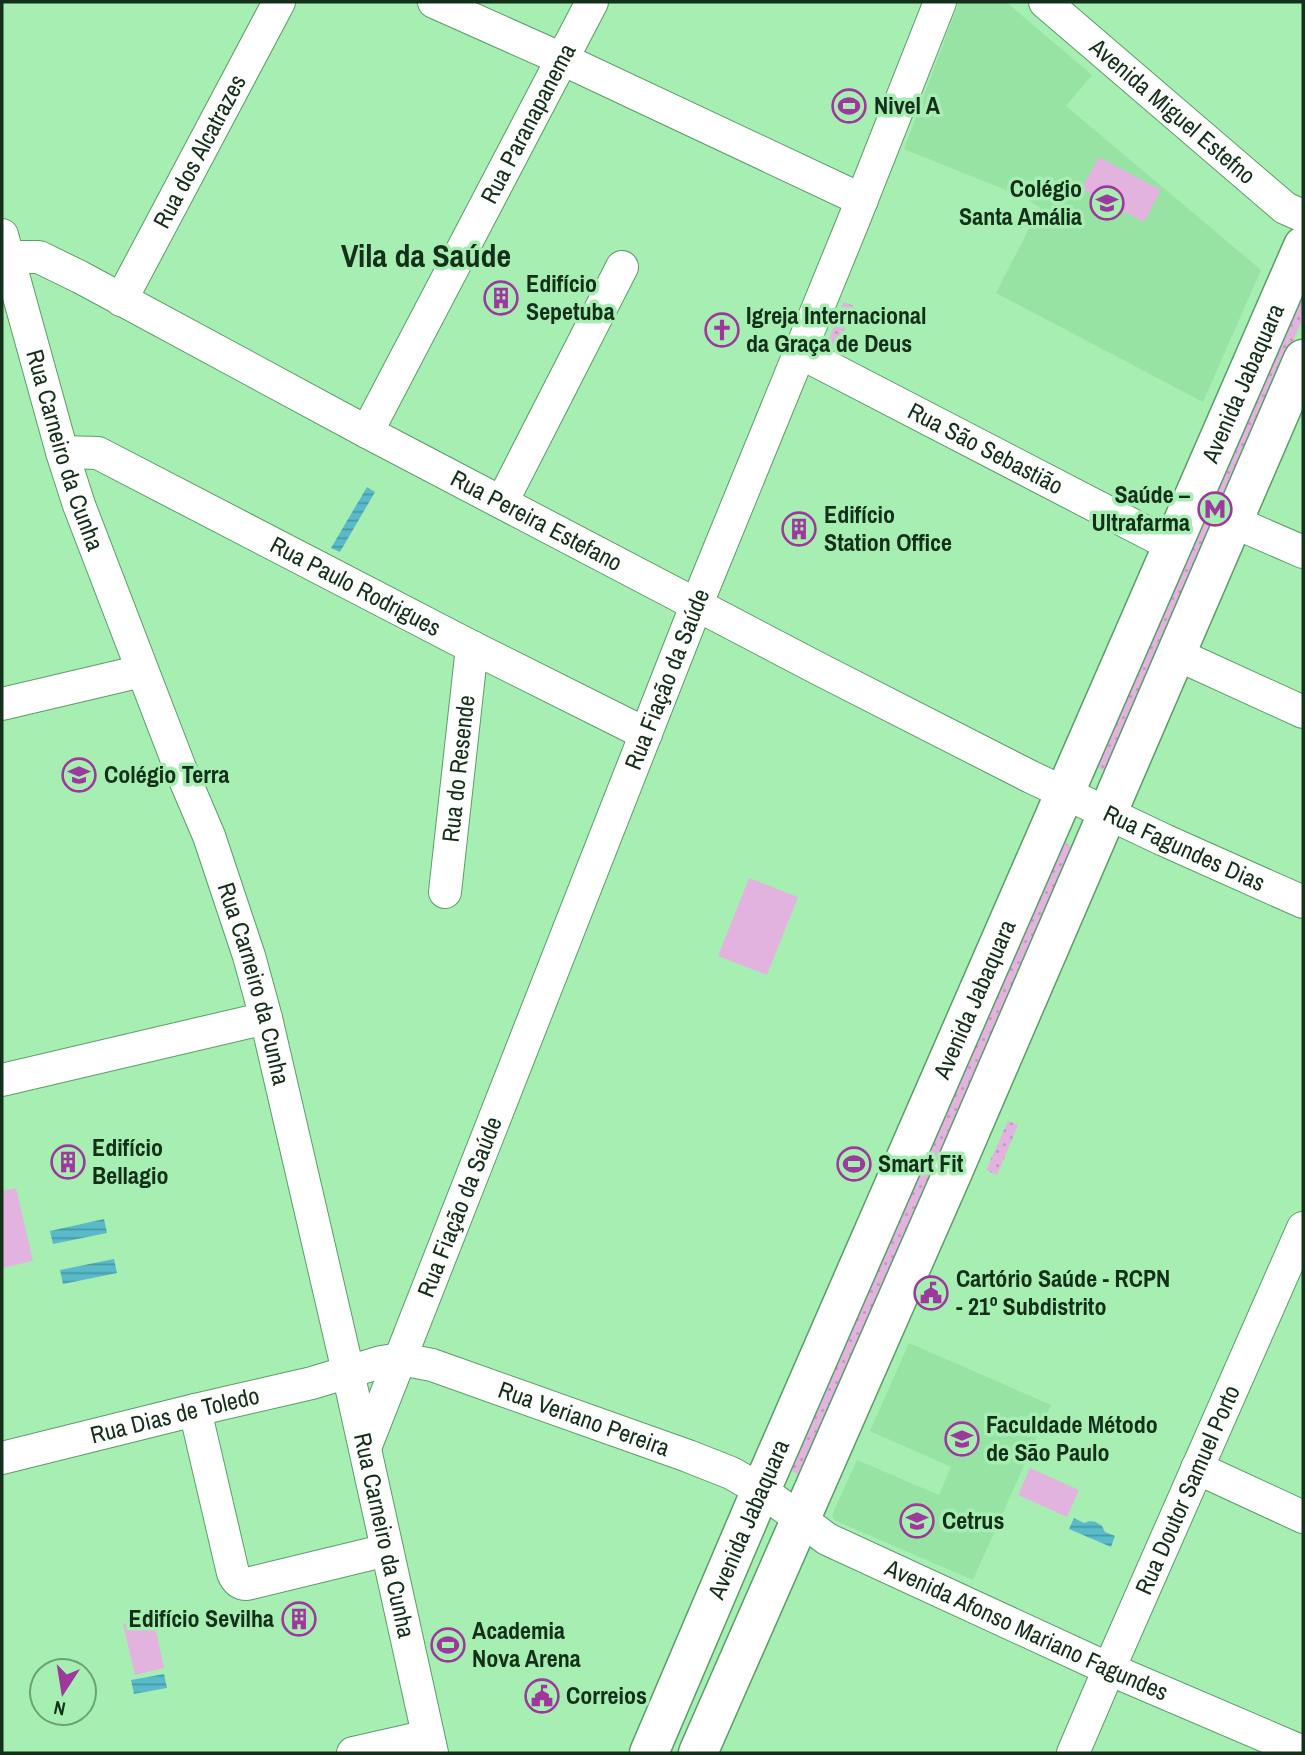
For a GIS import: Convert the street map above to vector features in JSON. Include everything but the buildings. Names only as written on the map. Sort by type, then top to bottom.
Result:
[{"type":"main road","name":"Avenida Jabaquara","points":[[649,1753],[1303,246]]},
{"type":"main road","name":"Avenida Jabaquara","points":[[698,1753],[1234,522],[1299,381]]},
{"type":"street","name":"Rua dos Alcatrazes","points":[[121,300],[279,2]]},
{"type":"street","points":[[434,2],[862,200]]},
{"type":"street","name":"Rua Paranapanema","points":[[367,432],[592,2]]},
{"type":"street","name":"Rua Fiação da Saúde","points":[[391,1361],[940,2]]},
{"type":"street","name":"Avenida Miguel Estefno","points":[[1045,2],[1285,208],[1303,216]]},
{"type":"street","name":"Rua Pereira Estefano","points":[[4,246],[39,257],[696,606],[1065,793]]},
{"type":"street","name":"Rua Carneiro da Cunha","points":[[4,246],[14,328],[62,452],[92,542],[209,836],[267,1018],[430,1745]]},
{"type":"street","points":[[502,502],[622,267]]},
{"type":"street","name":"Rua São Sebastião","points":[[799,352],[1173,547]]},
{"type":"street","name":"Rua Paulo Rodrigues","points":[[62,452],[98,453],[646,734]]},
{"type":"street","points":[[1234,522],[1303,552]]},
{"type":"street","name":"Rua do Resende","points":[[445,891],[472,647]]},
{"type":"street","points":[[1177,654],[1303,712]]},
{"type":"street","points":[[2,704],[142,671]]},
{"type":"street","name":"Rua Fagundes Dias","points":[[1065,793],[1303,902]]},
{"type":"street","points":[[2,1080],[267,1018]]},
{"type":"street","name":"Rua Doutor Samuel Porto","points":[[1073,1753],[1303,1228]]},
{"type":"street","name":"Rua Veriano Pereira","points":[[341,1342],[357,1352],[391,1361],[432,1365],[688,1456],[731,1473],[761,1490]]},
{"type":"street","points":[[348,1373],[391,1361]]},
{"type":"street","points":[[365,1448],[391,1361]]},
{"type":"street","name":"Rua Dias de Toledo","points":[[2,1458],[348,1373]]},
{"type":"street","points":[[195,1410],[233,1573],[239,1583],[247,1584],[387,1550]]},
{"type":"street","points":[[1197,1468],[1303,1517]]},
{"type":"street","name":"Avenida Afonso Mariano Fagundes","points":[[761,1490],[827,1539],[1109,1669],[1303,1752]]},
{"type":"street","points":[[353,1753],[430,1745]]},
{"type":"shaded area","name":"Colégio Santa Amália","points":[[959,2],[1006,2],[1092,75],[1066,106],[1261,270],[1203,402],[996,293],[1040,207],[1018,195],[904,149]]},
{"type":"shaded area","points":[[1099,157],[1161,190],[1144,222],[1081,189]]},
{"type":"shaded area","points":[[1303,289],[1303,318],[1107,772],[1097,767]]},
{"type":"shaded area","points":[[843,302],[854,306],[838,348],[828,342]]},
{"type":"shaded area","points":[[1063,842],[1073,847],[801,1477],[791,1470]]},
{"type":"shaded area","points":[[749,878],[798,897],[767,975],[718,956]]},
{"type":"shaded area","points":[[1008,1121],[1018,1125],[997,1175],[986,1170]]},
{"type":"shaded area","points":[[16,1188],[33,1261],[2,1268],[2,1191]]},
{"type":"shaded area","name":"Faculdade Método de São Paulo","points":[[909,1343],[1051,1405],[973,1580],[834,1520],[832,1515],[857,1460],[939,1495],[951,1467],[870,1431]]},
{"type":"shaded area","points":[[1030,1468],[1079,1490],[1067,1517],[1018,1495]]},
{"type":"shaded area","points":[[153,1617],[164,1668],[135,1675],[123,1624]]},
{"type":"water","points":[[367,487],[375,492],[340,552],[331,548]]},
{"type":"water","points":[[104,1219],[107,1233],[53,1244],[50,1231]]},
{"type":"water","points":[[114,1259],[117,1273],[63,1284],[60,1270]]},
{"type":"water","points":[[1074,1518],[1084,1523],[1096,1522],[1105,1532],[1115,1536],[1111,1547],[1069,1529]]},
{"type":"water","points":[[164,1674],[167,1688],[134,1694],[131,1680]]},
{"type":"place","name":"Nivel A","points":[[849,106]]},
{"type":"place","name":"Colégio Santa Amália","points":[[1107,203]]},
{"type":"place","name":"Edifício Sepetuba","points":[[501,298]]},
{"type":"place","name":"Igreja Internacional da Graça de Deus","points":[[722,330]]},
{"type":"place","name":"Saúde – Ultrafarma","points":[[1215,509]]},
{"type":"place","name":"Edifício Station Office","points":[[799,529]]},
{"type":"place","name":"Colégio Terra","points":[[79,775]]},
{"type":"place","name":"Edifício Bellagio","points":[[68,1162]]},
{"type":"place","name":"Smart Fit","points":[[854,1164]]},
{"type":"place","name":"Cartório Saúde - RCPN - 21º Subdistrito","points":[[931,1293]]},
{"type":"place","name":"Faculdade Método de São Paulo","points":[[962,1439]]},
{"type":"place","name":"Cetrus","points":[[917,1521]]},
{"type":"place","name":"Edifício Sevilha","points":[[299,1619]]},
{"type":"place","name":"Academia Nova Arena","points":[[448,1645]]},
{"type":"place","name":"Correios","points":[[542,1696]]},
{"type":"district","name":"Vila da Saúde","points":[[426,256]]}]
